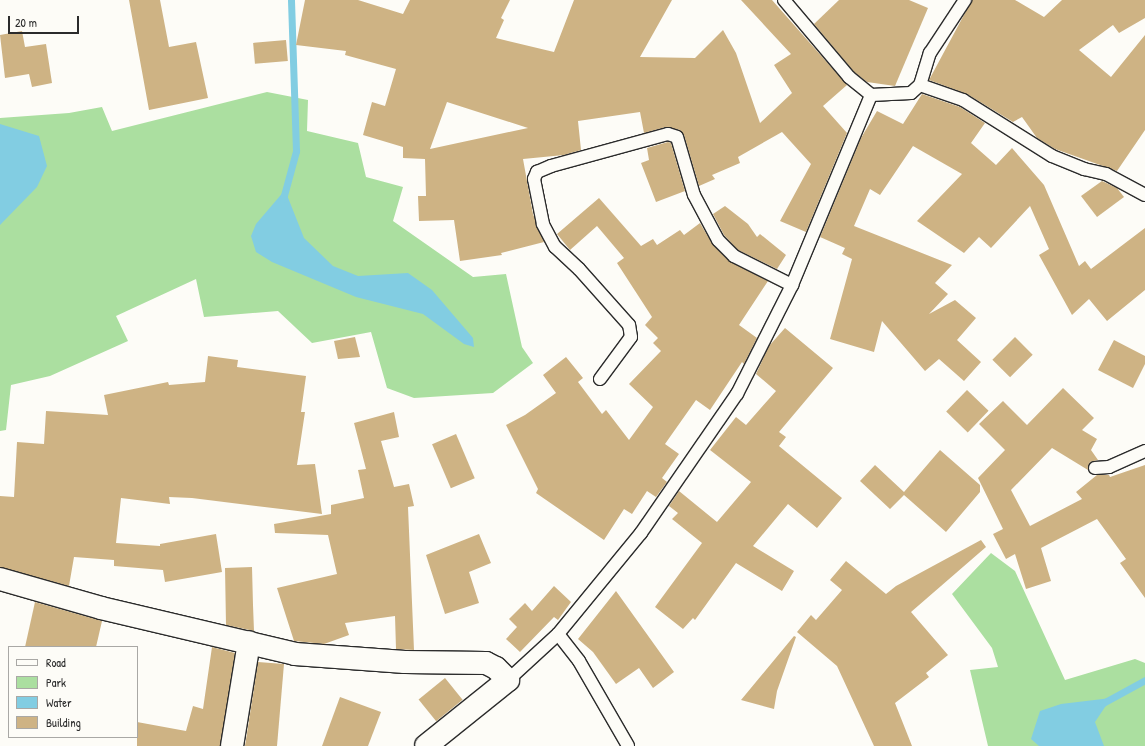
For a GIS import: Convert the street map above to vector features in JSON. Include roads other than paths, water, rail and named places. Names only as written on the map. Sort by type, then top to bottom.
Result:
[{"type":"street","points":[[0,579],[101,608],[295,654],[405,662],[486,663],[496,668],[508,680],[426,746]]},
{"type":"street","points":[[232,746],[249,642]]},
{"type":"lane","points":[[784,0],[849,77],[871,95],[911,93],[920,85],[930,52],[965,0]]},
{"type":"lane","points":[[920,85],[963,100],[1052,156],[1084,170],[1106,174],[1145,195]]},
{"type":"lane","points":[[508,680],[558,634],[640,533],[737,394],[792,285],[871,95]]},
{"type":"lane","points":[[600,379],[631,337],[629,325],[579,269],[555,247],[543,224],[534,179],[537,172],[551,166],[668,134],[677,136],[694,196],[718,240],[734,256],[792,285]]},
{"type":"lane","points":[[1095,468],[1109,467],[1145,451]]},
{"type":"lane","points":[[558,634],[579,660],[628,746]]},
{"type":"water","points":[[0,124],[39,136],[47,166],[37,187],[0,225]]},
{"type":"water","points":[[285,190],[304,238],[333,266],[358,276],[408,273],[432,290],[473,338],[474,347],[464,344],[423,314],[356,297],[272,262],[256,252],[251,236],[256,224]]},
{"type":"water","points":[[1111,698],[1095,722],[1104,746],[1039,746],[1031,739],[1040,711],[1061,704]]},
{"type":"waterway","points":[[283,199],[296,151],[291,0]]},
{"type":"waterway","points":[[1103,703],[1145,680]]}]
